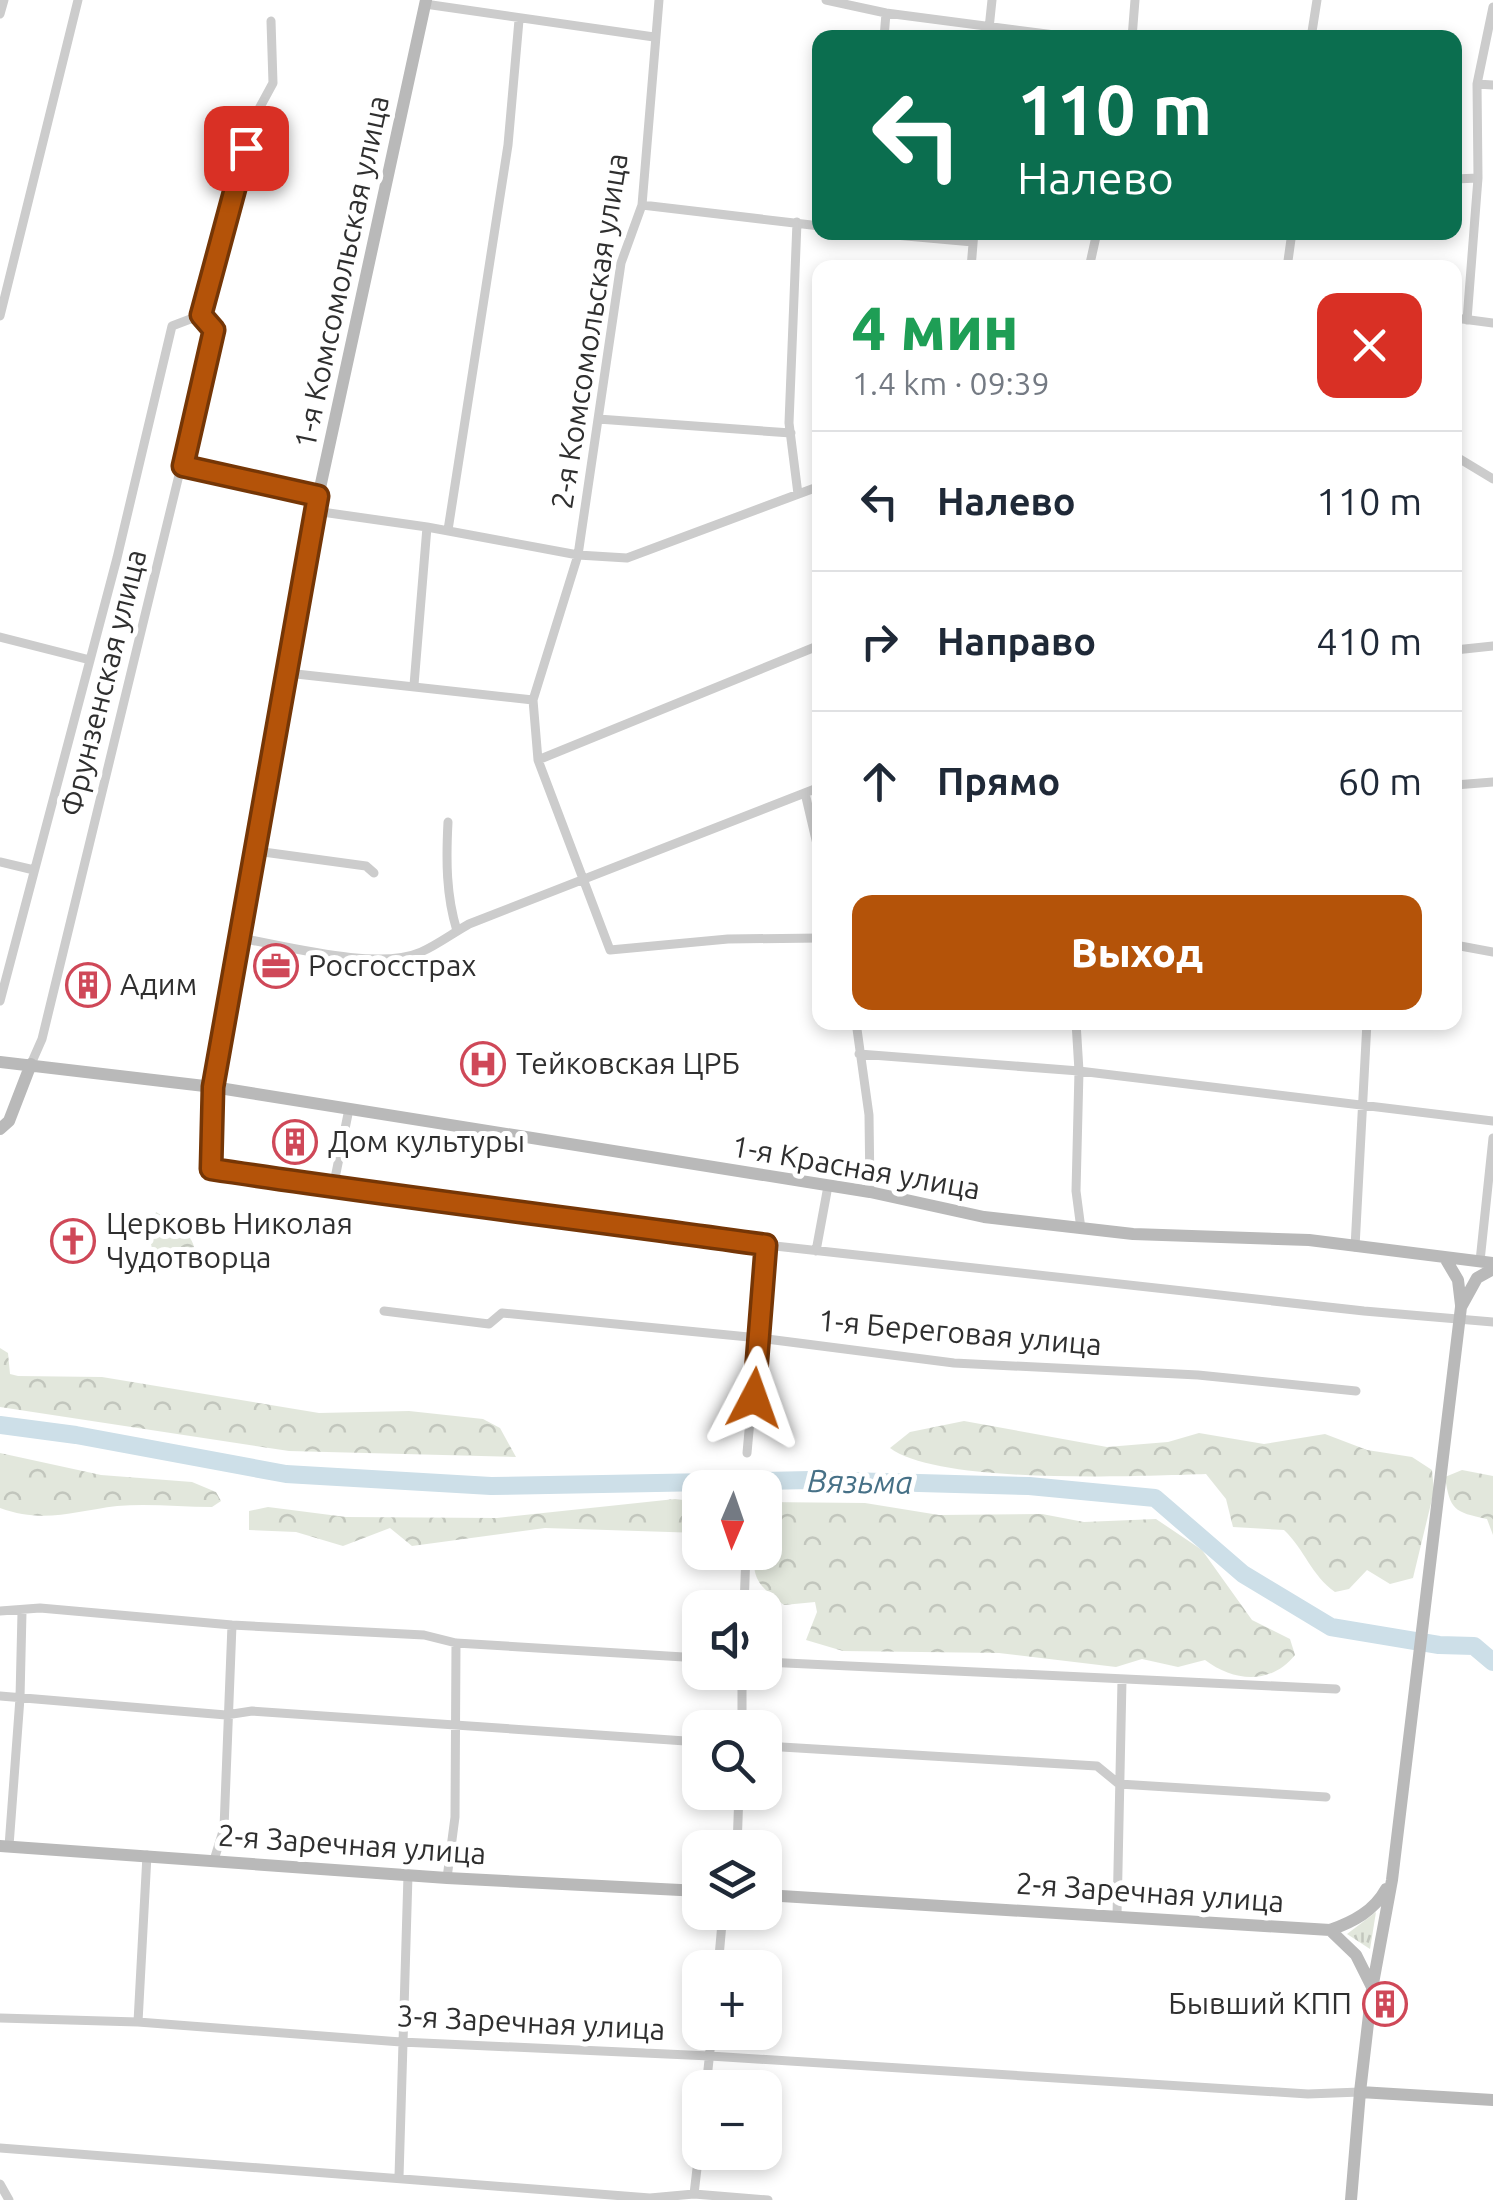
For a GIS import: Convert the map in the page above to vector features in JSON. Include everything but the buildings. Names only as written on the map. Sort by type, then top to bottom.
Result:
[{"type":"main road","name":"1-я Комсомольская улица","points":[[213,1087],[315,511],[426,2]]},
{"type":"main road","name":"1-я Красная улица","points":[[0,1062],[213,1087],[870,1192],[984,1217],[1082,1230],[1309,1240],[1489,1264]]},
{"type":"main road","points":[[2,1128],[10,1121],[31,1064]]},
{"type":"main road","points":[[1351,2200],[1372,1989],[1392,1880],[1461,1313],[1458,1280],[1445,1258]]},
{"type":"main road","points":[[1461,1313],[1477,1278],[1489,1264]]},
{"type":"main road","name":"2-я Заречная улица","points":[[4,1846],[447,1878],[682,1890]]},
{"type":"main road","points":[[1372,1989],[1356,1955],[1330,1930],[1365,1914],[1379,1902],[1392,1880]]},
{"type":"main road","name":"2-я Заречная улица","points":[[782,1896],[1330,1930]]},
{"type":"main road","points":[[1360,2092],[1493,2100]]},
{"type":"street","points":[[0,14],[4,0]]},
{"type":"street","points":[[0,316],[78,0]]},
{"type":"street","name":"2-я Комсомольская улица","points":[[659,0],[642,204],[621,263],[578,555],[534,700],[538,760],[610,950],[728,938],[812,938]]},
{"type":"street","points":[[826,0],[886,13],[1027,30]]},
{"type":"street","points":[[988,30],[992,0]]},
{"type":"street","points":[[1133,30],[1135,0]]},
{"type":"street","points":[[1312,30],[1316,0]]},
{"type":"street","points":[[426,2],[519,20],[654,36]]},
{"type":"street","points":[[1467,320],[1478,178],[1476,84],[1493,7]]},
{"type":"street","points":[[885,30],[886,13]]},
{"type":"street","points":[[448,530],[508,145],[519,20]]},
{"type":"street","name":"Фрунзенская улица","points":[[201,315],[254,118],[273,83],[271,22]]},
{"type":"street","points":[[1476,84],[1493,86]]},
{"type":"street","points":[[1462,178],[1478,178]]},
{"type":"street","points":[[642,204],[812,225]]},
{"type":"street","points":[[797,222],[791,433],[798,494]]},
{"type":"street","name":"Фрунзенская улица","points":[[31,1064],[42,1039],[214,330],[201,315]]},
{"type":"street","name":"Фрунзенская улица","points":[[0,1002],[172,326],[201,315]]},
{"type":"street","points":[[1462,319],[1493,323]]},
{"type":"street","points":[[598,418],[791,433]]},
{"type":"street","points":[[1462,460],[1493,480]]},
{"type":"street","points":[[183,466],[318,496]]},
{"type":"street","points":[[315,511],[448,530],[578,555],[627,558],[812,489]]},
{"type":"street","points":[[414,685],[427,527]]},
{"type":"street","points":[[0,637],[90,660]]},
{"type":"street","points":[[1462,649],[1493,646]]},
{"type":"street","points":[[538,760],[812,648]]},
{"type":"street","points":[[286,673],[534,700]]},
{"type":"street","points":[[1462,784],[1493,782]]},
{"type":"street","points":[[240,938],[316,952],[381,958],[421,952],[457,931],[581,879],[812,790]]},
{"type":"street","points":[[805,792],[812,822]]},
{"type":"street","points":[[448,822],[445,866],[457,931]]},
{"type":"street","points":[[256,851],[366,866],[374,873]]},
{"type":"street","points":[[0,862],[34,870]]},
{"type":"street","points":[[1462,946],[1493,952]]},
{"type":"street","points":[[857,1030],[868,1115],[870,1192]]},
{"type":"street","points":[[1076,1030],[1076,1190],[1082,1230]]},
{"type":"street","points":[[1355,1246],[1367,1030]]},
{"type":"street","points":[[859,1054],[1079,1071],[1493,1121]]},
{"type":"street","points":[[213,1087],[211,1169],[816,1251],[1461,1313],[1493,1322]]},
{"type":"street","points":[[333,1188],[349,1109]]},
{"type":"street","points":[[1489,1264],[1493,1138]]},
{"type":"street","points":[[816,1251],[828,1186]]},
{"type":"street","points":[[747,1453],[766,1245]]},
{"type":"street","name":"1-я Береговая улица","points":[[384,1311],[489,1324],[502,1313],[759,1338],[954,1364],[1198,1375],[1356,1391]]},
{"type":"street","points":[[0,1611],[40,1608],[232,1625],[424,1635],[456,1643],[682,1657]]},
{"type":"street","points":[[4,1846],[20,1698],[22,1612]]},
{"type":"street","points":[[214,1860],[224,1828],[232,1625]]},
{"type":"street","points":[[447,1878],[455,1817],[456,1643]]},
{"type":"street","points":[[782,1663],[1336,1689]]},
{"type":"street","points":[[1117,1916],[1122,1680]]},
{"type":"street","points":[[0,1696],[226,1715],[252,1711],[682,1741]]},
{"type":"street","points":[[782,1747],[1096,1766],[1119,1784],[1326,1797]]},
{"type":"street","points":[[138,2022],[147,1855]]},
{"type":"street","points":[[399,2177],[408,1875]]},
{"type":"street","name":"3-я Заречная улица","points":[[0,2018],[138,2022],[401,2042],[710,2056],[1308,2094],[1360,2092]]},
{"type":"street","points":[[708,2070],[710,2050]]},
{"type":"street","points":[[0,2148],[650,2199],[694,2194],[768,2200]]},
{"type":"street","points":[[694,2194],[697,2170]]},
{"type":"street","points":[[0,2184],[9,2200]]},
{"type":"green space","points":[[156,1212],[188,1235],[196,1257],[187,1260],[152,1249],[149,1233]]},
{"type":"green space","points":[[0,1348],[8,1353],[10,1374],[18,1376],[102,1377],[319,1413],[409,1411],[483,1419],[500,1428],[516,1457],[289,1451],[0,1407]]},
{"type":"green space","points":[[964,1421],[1107,1447],[1168,1442],[1199,1433],[1264,1444],[1325,1434],[1367,1450],[1412,1457],[1432,1470],[1434,1491],[1413,1578],[1390,1584],[1367,1570],[1349,1589],[1335,1592],[1284,1530],[1233,1527],[1226,1499],[1206,1474],[994,1473],[915,1460],[890,1448],[910,1432]]},
{"type":"green space","points":[[0,1453],[101,1475],[192,1482],[216,1492],[221,1501],[212,1507],[129,1505],[59,1515],[16,1513],[0,1508]]},
{"type":"green space","points":[[1462,1470],[1493,1476],[1493,1535],[1487,1519],[1467,1514],[1452,1503],[1445,1477]]},
{"type":"green space","points":[[682,1500],[682,1532],[545,1528],[412,1546],[390,1528],[343,1546],[296,1532],[249,1530],[249,1511],[268,1507],[346,1517],[497,1518]]},
{"type":"green space","points":[[782,1502],[865,1503],[939,1515],[1042,1514],[1084,1522],[1156,1519],[1202,1550],[1252,1620],[1290,1639],[1295,1655],[1275,1672],[1252,1677],[1228,1673],[1205,1660],[1178,1667],[1142,1659],[1116,1667],[999,1653],[843,1651],[806,1640],[817,1612],[815,1602],[784,1605],[782,1590],[766,1590],[755,1570],[782,1570]]},
{"type":"green space","points":[[1376,1912],[1370,1949],[1347,1934]]},
{"type":"waterway","name":"Вязьма","points":[[0,1425],[286,1474],[491,1486],[811,1480],[1029,1486],[1155,1498],[1243,1574],[1331,1627],[1439,1645],[1474,1646],[1493,1662]]},
{"type":"place","name":"Росгосстрах","points":[[276,966]]},
{"type":"place","name":"Адим","points":[[88,985]]},
{"type":"place","name":"Тейковская ЦРБ","points":[[483,1064]]},
{"type":"place","name":"Дом культуры","points":[[295,1142]]},
{"type":"place","name":"Церковь Николая Чудотворца","points":[[73,1241]]},
{"type":"place","name":"Бывший КПП","points":[[1385,2004]]},
{"type":"route","points":[[246,148],[201,315],[214,330],[183,466],[318,496],[213,1087],[211,1169],[766,1245],[754,1398]]}]
